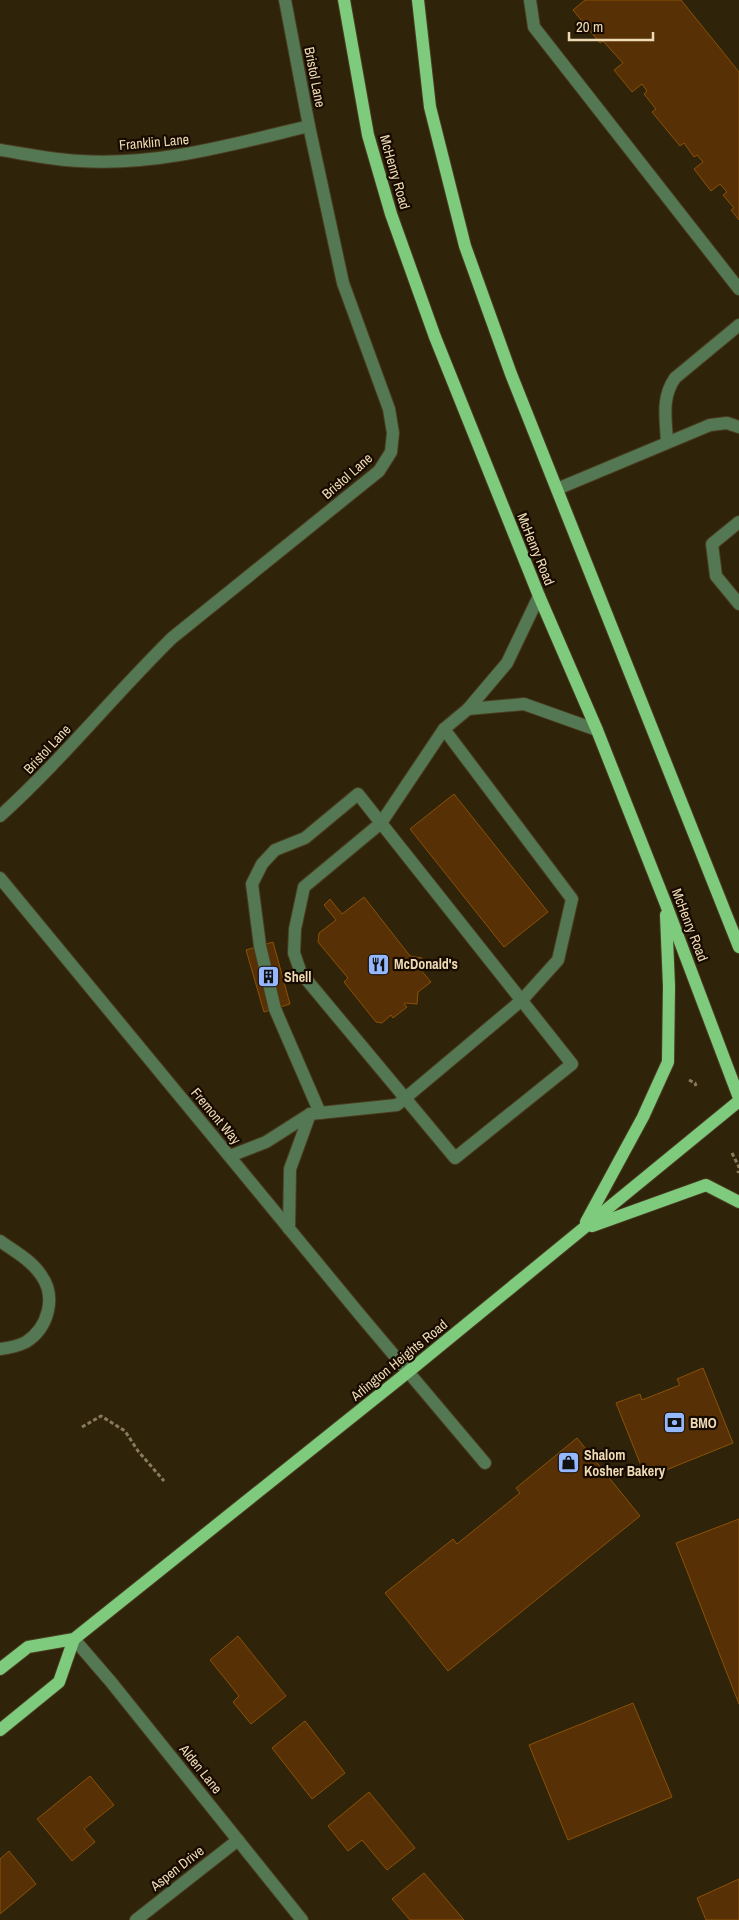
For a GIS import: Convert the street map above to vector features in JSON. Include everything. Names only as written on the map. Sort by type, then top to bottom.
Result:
[{"type":"main road","name":"McHenry Road","points":[[344,0],[368,135],[391,214],[435,337],[538,596],[597,730],[665,902],[739,1099]]},
{"type":"main road","points":[[418,0],[430,107],[465,246],[511,374],[739,947]]},
{"type":"main road","points":[[582,1229],[643,1117],[668,1062],[669,986],[665,902]]},
{"type":"main road","name":"Arlington Heights Road","points":[[0,1669],[28,1647],[74,1639],[408,1372],[739,1099]]},
{"type":"main road","points":[[582,1229],[706,1185],[739,1202]]},
{"type":"main road","points":[[0,1730],[59,1682],[74,1639]]},
{"type":"street","name":"Bristol Lane","points":[[0,816],[26,793],[172,638],[379,471],[391,452],[393,433],[389,409],[343,283],[309,126],[285,0]]},
{"type":"street","points":[[530,0],[534,27],[739,289]]},
{"type":"street","name":"Franklin Lane","points":[[0,150],[79,162],[139,160],[196,153],[309,126]]},
{"type":"street","points":[[668,442],[665,406],[666,393],[671,384],[675,378],[739,325]]},
{"type":"street","points":[[557,489],[710,425],[727,423],[739,427]]},
{"type":"street","points":[[738,525],[712,544],[716,576],[739,604]]},
{"type":"street","points":[[289,1229],[290,1169],[314,1113],[276,1008],[260,946],[252,884],[262,864],[275,850],[305,838],[358,794],[381,823],[522,1000],[572,1064],[455,1158],[301,973],[294,953],[295,929],[304,887],[381,823],[444,729],[468,709],[507,663],[538,596]]},
{"type":"street","points":[[468,709],[524,704],[597,730]]},
{"type":"street","points":[[230,1156],[266,1142],[314,1113],[396,1105],[522,1000],[558,960],[572,899],[444,729]]},
{"type":"street","name":"Fremont Way","points":[[0,878],[289,1229],[485,1463]]},
{"type":"street","points":[[0,1241],[31,1263],[42,1275],[50,1298],[48,1313],[34,1336],[16,1346],[0,1349]]},
{"type":"street","name":"Alden Lane","points":[[74,1639],[112,1682],[302,1920]]},
{"type":"street","name":"Aspen Drive","points":[[136,1920],[238,1840]]},
{"type":"path","points":[[689,1080],[695,1083],[696,1086]]},
{"type":"path","points":[[732,1153],[739,1167],[738,1173]]},
{"type":"path","points":[[82,1427],[101,1416],[125,1431],[138,1451],[164,1481]]},
{"type":"building","points":[[585,0],[681,0],[739,72],[739,220],[731,210],[734,208],[723,195],[727,192],[720,184],[711,191],[694,169],[703,162],[697,155],[694,157],[684,143],[680,146],[652,112],[656,109],[644,94],[647,91],[642,84],[632,92],[614,70],[623,63],[603,41],[600,43],[573,10]]},
{"type":"building","points":[[454,794],[548,912],[504,947],[410,829]]},
{"type":"building","name":"McDonald's","points":[[364,897],[410,956],[422,958],[420,969],[431,982],[418,992],[417,1004],[404,1004],[407,1007],[393,1018],[391,1015],[382,1023],[376,1022],[344,982],[348,978],[318,942],[319,933],[336,920],[324,905],[330,899],[342,914]]},
{"type":"building","name":"Shell","points":[[273,942],[290,1004],[264,1012],[246,950]]},
{"type":"building","name":"BMO","points":[[703,1368],[733,1443],[646,1478],[616,1403],[640,1394],[642,1400],[680,1385],[677,1379]]},
{"type":"building","points":[[577,1438],[640,1516],[448,1671],[385,1593],[453,1539],[457,1544],[520,1493],[516,1488]]},
{"type":"building","points":[[739,1519],[739,1704],[676,1543]]},
{"type":"building","points":[[238,1636],[286,1696],[251,1724],[233,1702],[239,1696],[210,1660]]},
{"type":"building","points":[[633,1703],[672,1797],[568,1840],[529,1745]]},
{"type":"building","points":[[305,1721],[345,1773],[312,1799],[272,1748]]},
{"type":"building","points":[[90,1776],[114,1805],[84,1829],[95,1842],[72,1861],[37,1819]]},
{"type":"building","points":[[369,1792],[415,1848],[387,1870],[362,1840],[348,1851],[328,1826]]},
{"type":"building","points":[[9,1851],[36,1884],[0,1914],[0,1859]]},
{"type":"building","points":[[424,1873],[464,1920],[410,1920],[392,1899]]},
{"type":"building","points":[[739,1879],[739,1920],[706,1920],[697,1898]]},
{"type":"place","name":"McDonald's","points":[[378,964]]},
{"type":"place","name":"Shell","points":[[268,977]]},
{"type":"place","name":"BMO","points":[[674,1423]]},
{"type":"place","name":"Shalom Kosher Bakery","points":[[568,1463]]}]
